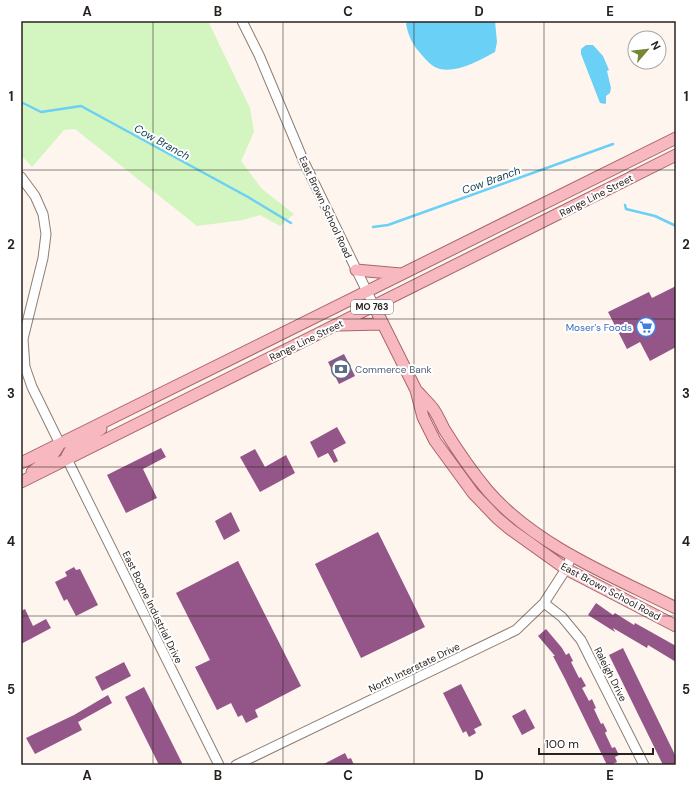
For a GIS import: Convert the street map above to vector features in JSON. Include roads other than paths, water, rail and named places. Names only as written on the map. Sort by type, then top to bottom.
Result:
[{"type":"main road","name":"Range Line Street","points":[[21,463],[676,138]]},
{"type":"main road","name":"Range Line Street","points":[[21,482],[676,155]]},
{"type":"main road","points":[[552,217],[551,211],[553,208],[587,182]]},
{"type":"main road","points":[[356,270],[401,274]]},
{"type":"main road","name":"East Brown School Road","points":[[374,306],[416,390],[423,417],[435,441],[473,493],[510,529],[566,569],[676,626]]},
{"type":"main road","points":[[335,325],[383,324]]},
{"type":"main road","name":"East Brown School Road","points":[[416,390],[433,409],[472,472],[505,508],[531,528],[572,555],[676,608]]},
{"type":"main road","points":[[67,459],[67,455],[71,450],[125,411]]},
{"type":"main road","points":[[21,482],[52,456],[60,444]]},
{"type":"street","name":"East Brown School Road","points":[[242,21],[259,55],[304,162],[374,306]]},
{"type":"street","points":[[21,177],[35,196],[43,214],[46,234],[43,258],[23,339],[25,367],[32,387],[60,444]]},
{"type":"street","name":"East Boone Industrial Drive","points":[[67,459],[219,765]]},
{"type":"street","name":"North Interstate Drive","points":[[236,765],[516,630],[544,603],[566,569],[572,555]]},
{"type":"street","name":"Raleigh Drive","points":[[544,603],[562,618],[581,640],[644,765]]},
{"type":"water","points":[[408,21],[495,21],[497,42],[495,52],[476,62],[454,69],[447,70],[437,68],[427,61],[413,44],[406,24]]},
{"type":"water","points":[[586,45],[593,45],[603,56],[609,70],[607,71],[611,88],[610,93],[606,96],[605,104],[600,103],[581,54],[581,49]]},
{"type":"waterway","name":"Cow Branch","points":[[21,102],[41,112],[81,106],[248,197],[291,223]]},
{"type":"waterway","name":"Cow Branch","points":[[373,227],[388,225],[613,144]]},
{"type":"waterway","name":"Cow Branch","points":[[625,205],[626,209],[655,216],[676,226]]},
{"type":"place","name":"Moser's Foods","points":[[646,327]]},
{"type":"place","name":"Commerce Bank","points":[[341,369]]}]
